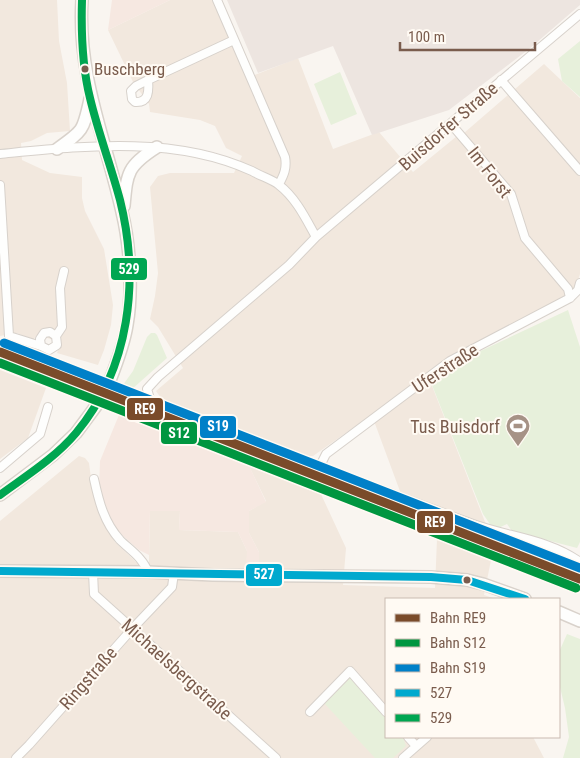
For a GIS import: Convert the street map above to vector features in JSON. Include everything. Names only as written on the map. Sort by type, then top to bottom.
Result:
[{"type":"main road","points":[[82,0],[82,25],[90,97],[123,213],[129,269],[128,326],[109,383]]},
{"type":"main road","points":[[57,149],[79,133],[84,124],[90,97]]},
{"type":"main road","points":[[123,213],[126,179],[130,170],[140,158],[157,148]]},
{"type":"main road","points":[[0,495],[52,456],[76,433],[99,402]]},
{"type":"main road","points":[[0,571],[431,577],[468,580],[520,598]]},
{"type":"main road","points":[[560,612],[580,621]]},
{"type":"street","points":[[217,0],[284,157],[285,173],[279,184]]},
{"type":"street","name":"Buisdorfer Straße","points":[[320,466],[167,408],[150,399],[147,389],[158,377],[289,265],[316,237],[580,14]]},
{"type":"street","points":[[148,80],[234,40]]},
{"type":"street","points":[[501,80],[580,171]]},
{"type":"street","name":"Im Forst","points":[[451,124],[512,194],[525,238],[568,289],[570,298]]},
{"type":"street","points":[[0,154],[104,146],[183,150],[221,159],[279,184],[295,201],[316,237]]},
{"type":"street","points":[[0,185],[9,336]]},
{"type":"street","points":[[56,336],[62,327],[60,288],[64,271]]},
{"type":"street","name":"Uferstraße","points":[[320,466],[326,454],[450,360],[570,298],[578,290],[580,283]]},
{"type":"street","points":[[0,340],[9,336],[41,346],[47,350],[54,348],[58,343],[56,336],[50,332],[44,333],[40,339],[41,346]]},
{"type":"street","points":[[0,468],[40,434],[48,407]]},
{"type":"street","points":[[320,466],[487,529],[552,546],[570,554],[580,562]]},
{"type":"street","points":[[94,479],[98,501],[106,520],[120,540],[146,566],[148,572]]},
{"type":"street","name":"Michaelsbergstraße","points":[[93,572],[94,594],[276,758]]},
{"type":"street","name":"Ringstraße","points":[[16,758],[172,587],[174,573]]},
{"type":"street","points":[[310,712],[350,671],[385,711]]},
{"type":"street","points":[[409,738],[416,746]]},
{"type":"street","points":[[404,758],[426,738]]},
{"type":"shaded area","points":[[0,0],[57,0],[59,41],[67,83],[70,131],[47,133],[31,141],[21,143],[22,160],[50,173],[82,177],[82,198],[85,211],[104,249],[113,305],[111,325],[98,365],[57,353],[61,342],[37,335],[33,340],[17,333],[0,336]]},
{"type":"shaded area","points":[[112,0],[170,0],[108,30]]},
{"type":"shaded area","points":[[170,0],[212,0],[247,78],[298,58],[333,149],[379,132],[413,172],[457,136],[464,133],[544,64],[580,98],[580,274],[576,286],[562,298],[457,353],[427,373],[487,527],[401,494],[374,421],[370,416],[313,456],[304,456],[191,412],[161,398],[156,391],[183,368],[158,327],[150,319],[158,273],[150,187],[158,176],[170,173],[234,173],[242,156],[226,148],[215,126],[200,120],[150,112],[149,104],[133,82],[108,30]]},
{"type":"shaded area","points":[[227,0],[580,0],[580,5],[529,49],[449,110],[372,135],[333,46],[258,73]]},
{"type":"shaded area","points":[[0,370],[46,388],[28,438],[0,459]]},
{"type":"shaded area","points":[[121,410],[246,459],[266,502],[249,511],[249,533],[259,552],[259,563],[246,564],[247,551],[238,532],[179,530],[180,511],[150,511],[149,555],[139,550],[115,529],[99,489],[100,461]]},
{"type":"shaded area","points":[[79,456],[85,458],[89,463],[93,494],[100,517],[115,542],[136,562],[149,562],[150,511],[180,511],[179,530],[238,532],[247,551],[259,552],[249,533],[249,511],[266,501],[247,462],[320,492],[346,548],[343,585],[435,588],[437,539],[491,560],[484,595],[493,598],[385,598],[385,738],[534,738],[544,758],[0,758],[0,521]]},
{"type":"green space","points":[[580,41],[580,97],[562,81],[558,59]]},
{"type":"green space","points":[[340,72],[357,114],[331,125],[314,84]]},
{"type":"green space","name":"Tus Buisdorf","points":[[568,310],[580,347],[580,542],[577,548],[512,531],[507,524],[494,530],[483,514],[430,380],[459,361]]},
{"type":"green space","points":[[151,333],[157,335],[167,358],[131,390],[120,389],[133,371],[147,337]]},
{"type":"green space","points":[[567,634],[580,639],[580,758],[563,758],[569,737],[560,687],[560,650]]},
{"type":"green space","points":[[350,678],[385,717],[385,738],[403,738],[406,746],[393,758],[375,758],[324,703]]},
{"type":"tunnel","points":[[99,402],[109,383]]},
{"type":"rail line","name":"S19","points":[[4,343],[580,568]]},
{"type":"rail line","name":"RE9","points":[[0,352],[580,579]]},
{"type":"rail line","name":"S12","points":[[0,363],[576,588]]},
{"type":"transit line","name":"529","points":[[0,495],[50,459],[76,433],[94,408],[108,380],[119,352],[126,322],[129,292],[126,230],[120,200],[87,86],[83,49],[82,0]]},
{"type":"transit line","name":"527","points":[[0,571],[431,577],[467,580],[522,598]]},
{"type":"place","name":"Buschberg","points":[[85,69]]},
{"type":"place","name":"Tus Buisdorf","points":[[518,447]]}]
